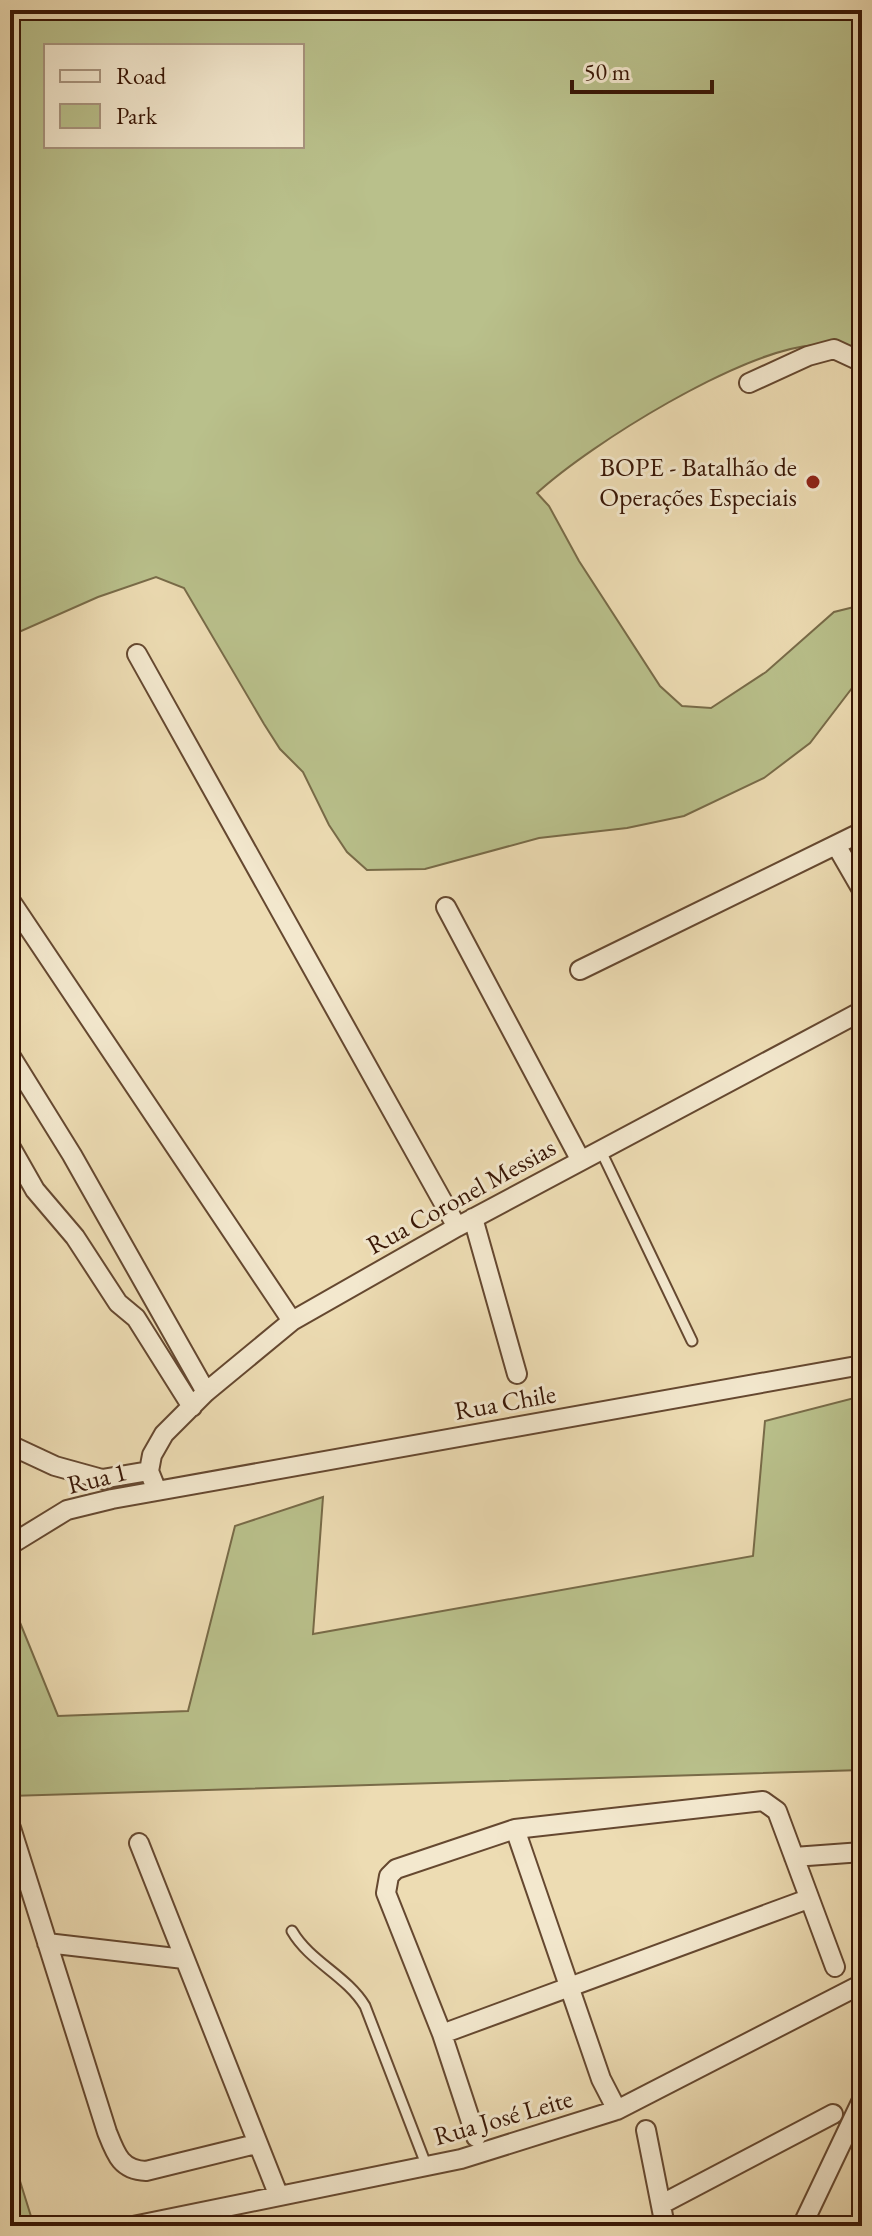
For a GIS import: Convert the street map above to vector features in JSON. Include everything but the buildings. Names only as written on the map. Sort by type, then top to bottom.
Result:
[{"type":"street","points":[[749,383],[808,356],[834,349],[862,362]]},
{"type":"street","points":[[137,654],[465,1222],[517,1374]]},
{"type":"street","points":[[580,970],[862,832]]},
{"type":"street","points":[[836,845],[862,890]]},
{"type":"street","points":[[10,900],[292,1321]]},
{"type":"street","points":[[446,907],[580,1159]]},
{"type":"street","name":"Rua Coronel Messias","points":[[149,1471],[152,1455],[164,1434],[206,1392],[292,1321],[580,1159],[862,1011]]},
{"type":"street","points":[[10,1055],[72,1155],[206,1392]]},
{"type":"street","points":[[10,1146],[35,1190],[75,1237],[118,1303],[136,1318],[192,1407]]},
{"type":"street","name":"Rua Chile","points":[[157,1491],[862,1365]]},
{"type":"street","points":[[10,1445],[55,1466],[102,1479],[149,1471],[157,1491]]},
{"type":"street","name":"Rua 1","points":[[10,1545],[67,1510],[157,1491]]},
{"type":"street","points":[[476,2137],[442,2034],[386,1893],[389,1876],[396,1869],[515,1829],[763,1801],[777,1811],[835,1967]]},
{"type":"street","points":[[11,1828],[107,2132],[121,2162],[130,2170],[146,2171],[256,2144]]},
{"type":"street","points":[[515,1829],[601,2079],[617,2110]]},
{"type":"street","points":[[139,1843],[278,2194]]},
{"type":"street","points":[[794,1857],[862,1852]]},
{"type":"street","points":[[442,2034],[808,1899]]},
{"type":"street","points":[[47,1943],[184,1959]]},
{"type":"street","name":"Rua José Leite","points":[[133,2226],[278,2194],[427,2167],[617,2110],[862,1984]]},
{"type":"street","points":[[802,2226],[862,2100]]},
{"type":"street","points":[[662,2204],[833,2114]]},
{"type":"street","points":[[646,2130],[665,2226]]},
{"type":"lane","points":[[600,1149],[692,1341]]},
{"type":"lane","points":[[292,1931],[302,1947],[349,1985],[365,2006],[427,2167]]},
{"type":"lane","points":[[862,2181],[862,2192]]},
{"type":"green space","points":[[10,10],[862,10],[862,352],[838,346],[814,345],[783,351],[747,364],[668,402],[593,450],[537,493],[549,506],[579,561],[660,686],[682,706],[711,708],[766,672],[834,612],[862,605],[862,675],[810,743],[764,778],[684,816],[627,828],[539,838],[425,869],[367,870],[347,852],[329,825],[303,772],[280,749],[184,588],[156,577],[98,597],[10,636]]},
{"type":"green space","points":[[862,1396],[862,1467],[852,1470],[862,1529],[862,1770],[10,1796],[10,1598],[58,1716],[188,1711],[235,1526],[323,1497],[313,1634],[753,1556],[765,1421]]},
{"type":"green space","points":[[10,2149],[34,2226],[10,2226]]},
{"type":"place","name":"BOPE - Batalhão de Operações Especiais","points":[[813,482]]}]
